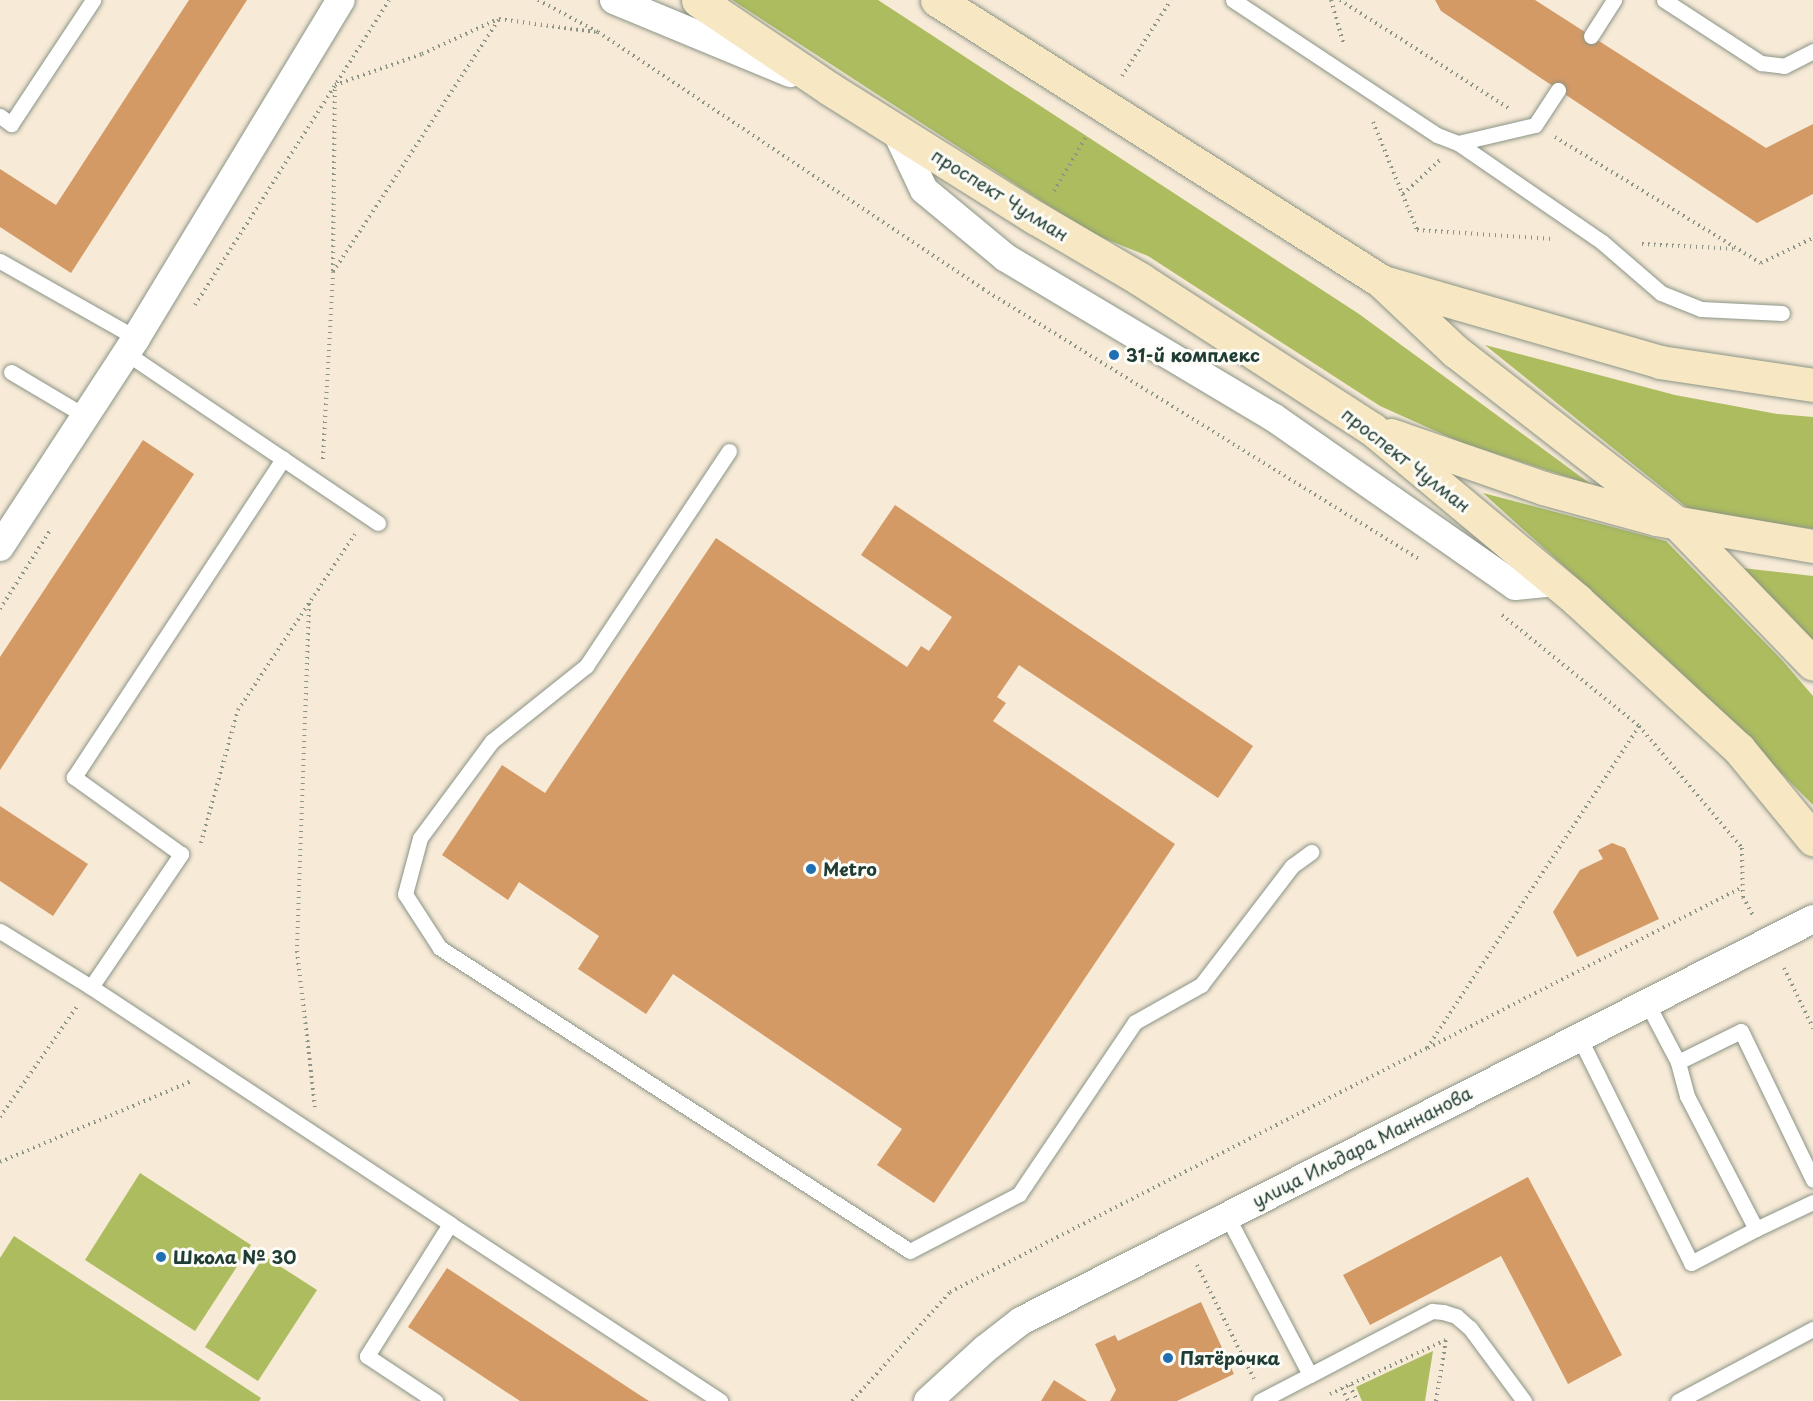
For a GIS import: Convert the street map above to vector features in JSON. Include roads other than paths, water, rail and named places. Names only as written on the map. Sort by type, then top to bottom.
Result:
[{"type":"main road","name":"проспект Чулман","points":[[698,0],[830,89],[1036,218],[1140,279],[1372,429],[1556,582],[1739,749],[1813,839]]},
{"type":"main road","points":[[937,0],[1381,281],[1455,351],[1678,524],[1813,664]]},
{"type":"main road","points":[[1381,281],[1660,362],[1813,385]]},
{"type":"main road","points":[[1372,429],[1543,488],[1678,524],[1813,546]]},
{"type":"street","points":[[0,547],[131,345],[341,0]]},
{"type":"street","points":[[615,0],[830,89]]},
{"type":"street","points":[[896,130],[924,190],[1006,258],[1273,417],[1515,586],[1556,582]]},
{"type":"street","name":"улица Ильдара Маннанова","points":[[932,1399],[1021,1321],[1813,919]]},
{"type":"lane","points":[[0,116],[11,124],[93,0]]},
{"type":"lane","points":[[1233,0],[1437,135],[1458,143],[1602,242],[1661,292],[1701,309],[1782,313]]},
{"type":"lane","points":[[1591,36],[1614,0]]},
{"type":"lane","points":[[1664,0],[1761,63],[1784,66],[1813,51]]},
{"type":"lane","points":[[1458,143],[1535,125],[1558,90]]},
{"type":"lane","points":[[0,261],[131,345],[283,459],[373,520]]},
{"type":"lane","points":[[11,372],[85,417]]},
{"type":"lane","points":[[729,451],[586,666],[492,741],[420,838],[405,894],[440,948],[910,1251],[1019,1194],[1135,1022],[1200,986],[1292,866],[1311,852]]},
{"type":"lane","points":[[90,987],[181,854],[74,777],[283,459]]},
{"type":"lane","points":[[0,931],[90,987],[720,1401]]},
{"type":"lane","points":[[1647,1003],[1678,1062],[1687,1096],[1756,1229]]},
{"type":"lane","points":[[1678,1062],[1741,1031],[1813,1180]]},
{"type":"lane","points":[[1579,1037],[1691,1263],[1813,1202]]},
{"type":"lane","points":[[1227,1216],[1310,1376]]},
{"type":"lane","points":[[435,1401],[367,1356],[450,1224]]},
{"type":"lane","points":[[1260,1401],[1432,1311],[1450,1313],[1470,1328],[1524,1401]]},
{"type":"lane","points":[[1678,1401],[1813,1329]]},
{"type":"place","name":"31-й комплекс","points":[[1114,355]]},
{"type":"place","name":"Metro","points":[[811,869]]},
{"type":"place","name":"Школа № 30","points":[[161,1257]]},
{"type":"place","name":"Пятёрочка","points":[[1168,1358]]}]
